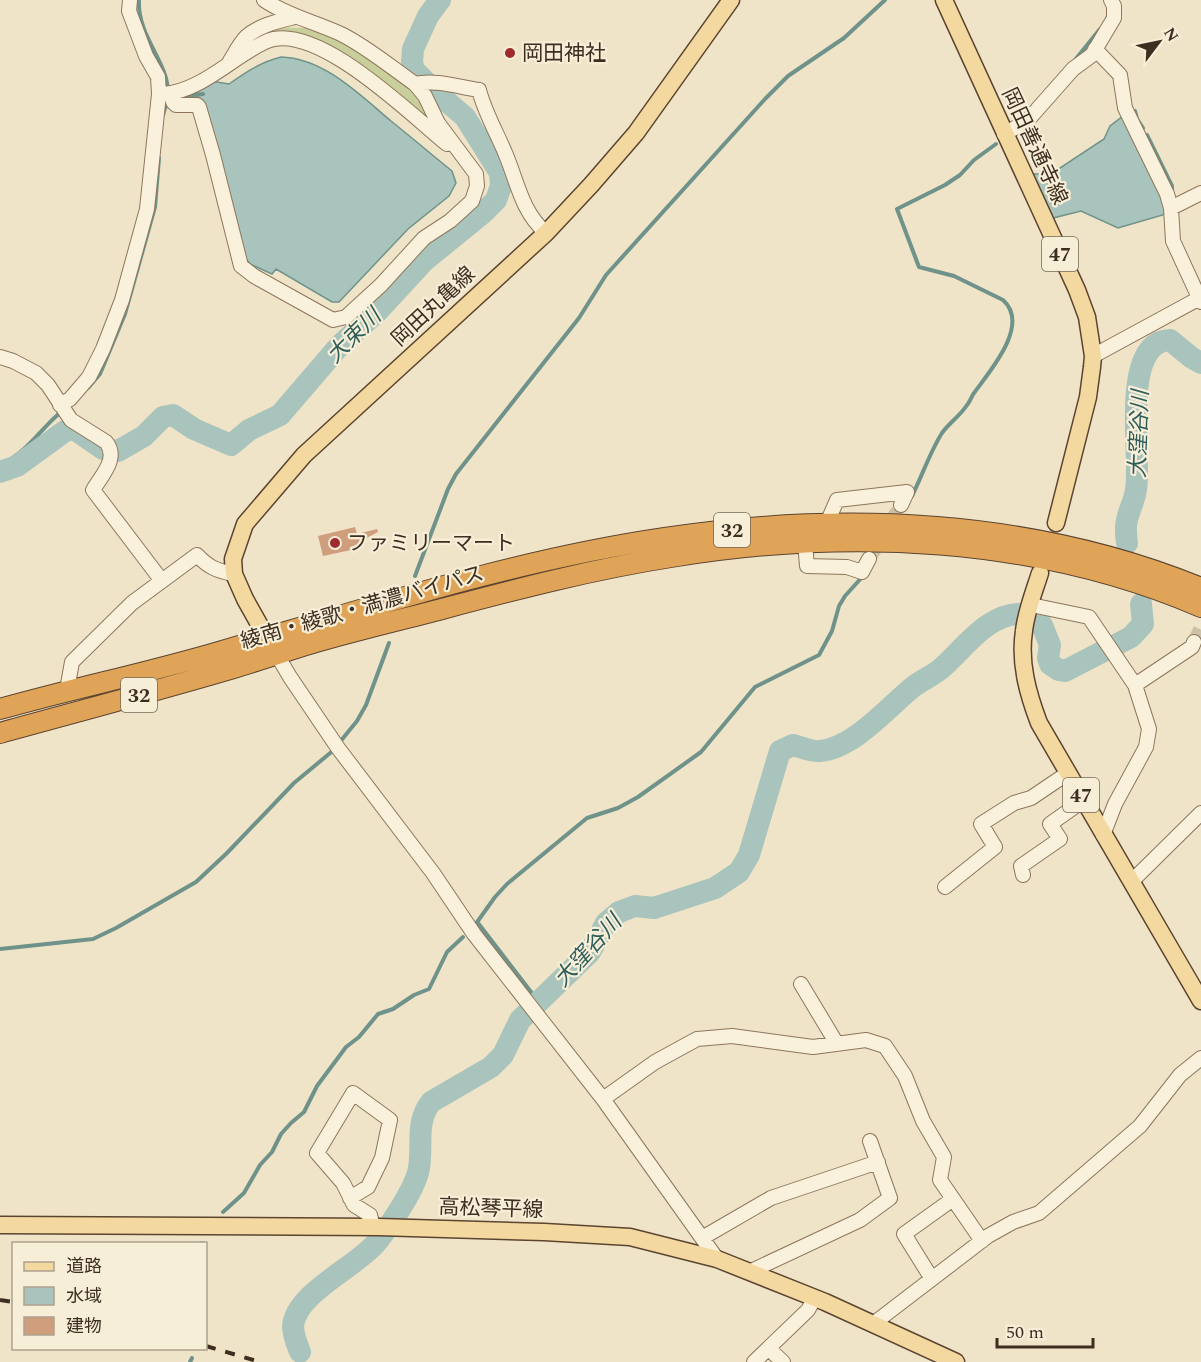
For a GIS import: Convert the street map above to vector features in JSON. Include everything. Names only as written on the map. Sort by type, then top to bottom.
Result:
[{"type":"highway","name":"綾南・綾歌・満濃バイパス","points":[[0,709],[68,690],[148,672],[474,578],[593,552],[675,537],[738,529],[827,523],[870,523],[964,529],[1038,540],[1133,563],[1163,572],[1201,588]]},
{"type":"highway","name":"綾南・綾歌・満濃バイパス","points":[[0,733],[317,642],[482,598],[670,557],[740,548],[868,541],[938,545],[1035,557],[1158,589],[1201,607]]},
{"type":"main road","name":"岡田丸亀線","points":[[234,574],[233,559],[245,524],[304,455],[546,233],[636,133],[731,0]]},
{"type":"main road","name":"岡田善通寺線","points":[[944,0],[1077,290],[1087,317],[1093,356],[1088,397],[1056,523]]},
{"type":"main road","name":"47","points":[[1040,573],[1024,631],[1023,657],[1029,698],[1039,723],[1201,1001]]},
{"type":"main road","points":[[234,574],[245,599],[277,655]]},
{"type":"main road","name":"高松琴平線","points":[[0,1224],[382,1227],[630,1237],[717,1259],[873,1324],[956,1362]]},
{"type":"street","points":[[130,0],[129,11],[146,56],[168,95],[176,105],[197,105],[199,107],[241,266],[254,276],[333,320],[346,317],[381,285],[424,238],[450,221],[472,201],[477,186],[476,174],[468,160],[454,146],[438,123],[418,83],[340,34],[295,17],[264,0]]},
{"type":"street","points":[[1004,134],[1028,122],[1073,69],[1093,52],[1114,18],[1114,6],[1111,0]]},
{"type":"street","points":[[228,64],[245,38],[274,22],[295,17]]},
{"type":"street","points":[[168,95],[189,89],[268,40],[295,39],[344,61],[450,146],[454,146]]},
{"type":"street","points":[[1093,52],[1120,75],[1125,108],[1167,194],[1171,208],[1173,241],[1200,300],[1093,356]]},
{"type":"street","points":[[418,83],[479,90],[483,106],[506,155],[521,199],[533,222],[546,233]]},
{"type":"street","points":[[63,409],[89,377],[103,349],[122,300],[147,209],[168,95]]},
{"type":"street","points":[[1171,208],[1201,193]]},
{"type":"street","points":[[0,357],[14,361],[36,373],[48,385],[71,420],[106,442],[111,451],[93,490],[162,581]]},
{"type":"street","points":[[827,523],[837,500],[907,492],[901,505]]},
{"type":"street","points":[[805,543],[807,566],[848,567],[862,572],[869,559]]},
{"type":"street","points":[[68,690],[72,662],[132,603],[196,555],[207,566],[220,572],[234,574]]},
{"type":"street","points":[[1031,605],[1089,617],[1135,685],[1149,729],[1146,747],[1115,804],[1104,835]]},
{"type":"street","points":[[1135,685],[1192,647],[1194,642]]},
{"type":"street","points":[[277,655],[337,746],[433,873],[474,934],[603,1099],[717,1259]]},
{"type":"street","points":[[945,887],[995,847],[981,824],[1014,803],[1031,798],[1068,773]]},
{"type":"street","points":[[1023,875],[1021,866],[1059,839],[1050,824],[1084,800]]},
{"type":"street","points":[[1131,881],[1201,813]]},
{"type":"street","points":[[801,984],[837,1044]]},
{"type":"street","points":[[603,1099],[655,1062],[697,1039],[732,1036],[813,1047],[866,1040],[885,1046],[905,1076],[923,1121],[945,1157],[940,1180],[982,1241]]},
{"type":"street","points":[[873,1324],[982,1241],[1013,1222],[1039,1213],[1140,1126],[1180,1075],[1201,1058]]},
{"type":"street","points":[[350,1198],[368,1187],[382,1158],[390,1120],[353,1093],[317,1153],[343,1183],[350,1198],[354,1205],[370,1215],[382,1227]]},
{"type":"street","points":[[749,1272],[852,1225],[890,1198],[870,1141]]},
{"type":"street","points":[[702,1238],[771,1198],[878,1162]]},
{"type":"street","points":[[932,1279],[904,1234],[953,1199]]},
{"type":"street","points":[[754,1362],[808,1310],[814,1299]]},
{"type":"street","points":[[769,1349],[783,1362]]},
{"type":"green space","points":[[272,27],[305,28],[345,43],[394,76],[420,97],[444,137],[292,35],[239,53],[248,40]]},
{"type":"water","points":[[281,57],[312,64],[341,80],[452,171],[456,183],[449,196],[408,229],[339,302],[332,302],[276,269],[272,274],[250,264],[243,255],[238,227],[206,108],[198,98],[198,90],[211,81],[229,84],[254,68]]},
{"type":"water","points":[[1123,116],[1157,189],[1166,214],[1118,228],[1081,211],[1049,219],[1029,174],[1051,174],[1104,139],[1110,126]]},
{"type":"building","points":[[355,527],[357,534],[377,529],[378,532],[359,542],[360,545],[350,547],[351,550],[323,556],[318,536]]},
{"type":"waterway","points":[[139,0],[143,25],[163,69],[168,91]]},
{"type":"waterway","name":"大束川","points":[[0,472],[17,466],[65,431],[74,429],[103,449],[118,451],[144,436],[163,417],[173,415],[194,429],[231,445],[249,430],[280,415],[340,345],[376,313],[424,261],[496,200],[501,186],[500,173],[465,117],[414,70],[413,49],[428,16],[440,0]]},
{"type":"waterway","points":[[415,576],[448,489],[456,474],[579,318],[606,275],[788,76],[844,38],[885,0]]},
{"type":"waterway","points":[[1075,60],[1100,29]]},
{"type":"waterway","points":[[180,97],[203,94]]},
{"type":"waterway","points":[[163,115],[168,99]]},
{"type":"waterway","points":[[1135,111],[1143,128]]},
{"type":"waterway","points":[[1147,135],[1172,186],[1172,192]]},
{"type":"waterway","points":[[912,496],[942,433],[968,404],[1005,348],[1012,322],[1010,310],[1003,300],[954,276],[919,267],[897,209],[945,185],[996,144]]},
{"type":"waterway","points":[[88,388],[100,374],[125,314],[155,207],[159,158]]},
{"type":"waterway","name":"大窪谷川","points":[[1127,543],[1126,523],[1136,489],[1138,380],[1144,359],[1154,345],[1170,340],[1201,363]]},
{"type":"waterway","points":[[0,465],[18,454],[62,411]]},
{"type":"waterway","points":[[475,925],[507,884],[587,818],[618,808],[638,797],[701,752],[755,687],[819,655],[832,631],[839,606],[864,575]]},
{"type":"waterway","name":"大窪谷川","points":[[1042,625],[1050,645],[1048,658],[1050,664],[1065,671],[1131,637],[1143,624],[1141,604]]},
{"type":"waterway","name":"大窪谷川","points":[[300,1352],[293,1326],[304,1302],[376,1243],[408,1196],[419,1168],[421,1126],[431,1102],[491,1067],[503,1055],[520,1020],[590,952],[606,923],[619,912],[635,906],[654,908],[715,888],[739,872],[749,855],[780,751],[793,745],[820,751],[845,743],[858,735],[913,687],[940,669],[979,632],[999,619],[1022,614]]},
{"type":"waterway","points":[[339,743],[357,721],[366,705],[389,643]]},
{"type":"waterway","points":[[0,949],[93,939],[196,882],[294,783],[335,749]]},
{"type":"waterway","points":[[478,923],[538,1001]]},
{"type":"waterway","points":[[223,1212],[244,1193],[260,1165],[272,1152],[281,1134],[304,1112],[317,1086],[346,1047],[359,1037],[378,1014],[393,1009],[414,995],[429,989],[447,952],[463,937]]},
{"type":"waterway","points":[[190,1362],[192,1358]]},
{"type":"tunnel","points":[[869,559],[901,505]]},
{"type":"tunnel","points":[[1194,642],[1201,628]]},
{"type":"railway","points":[[0,1300],[12,1302]]},
{"type":"railway","points":[[207,1346],[260,1362]]},
{"type":"place","name":"岡田神社","points":[[510,53]]},
{"type":"place","name":"ファミリーマート","points":[[335,543]]}]
